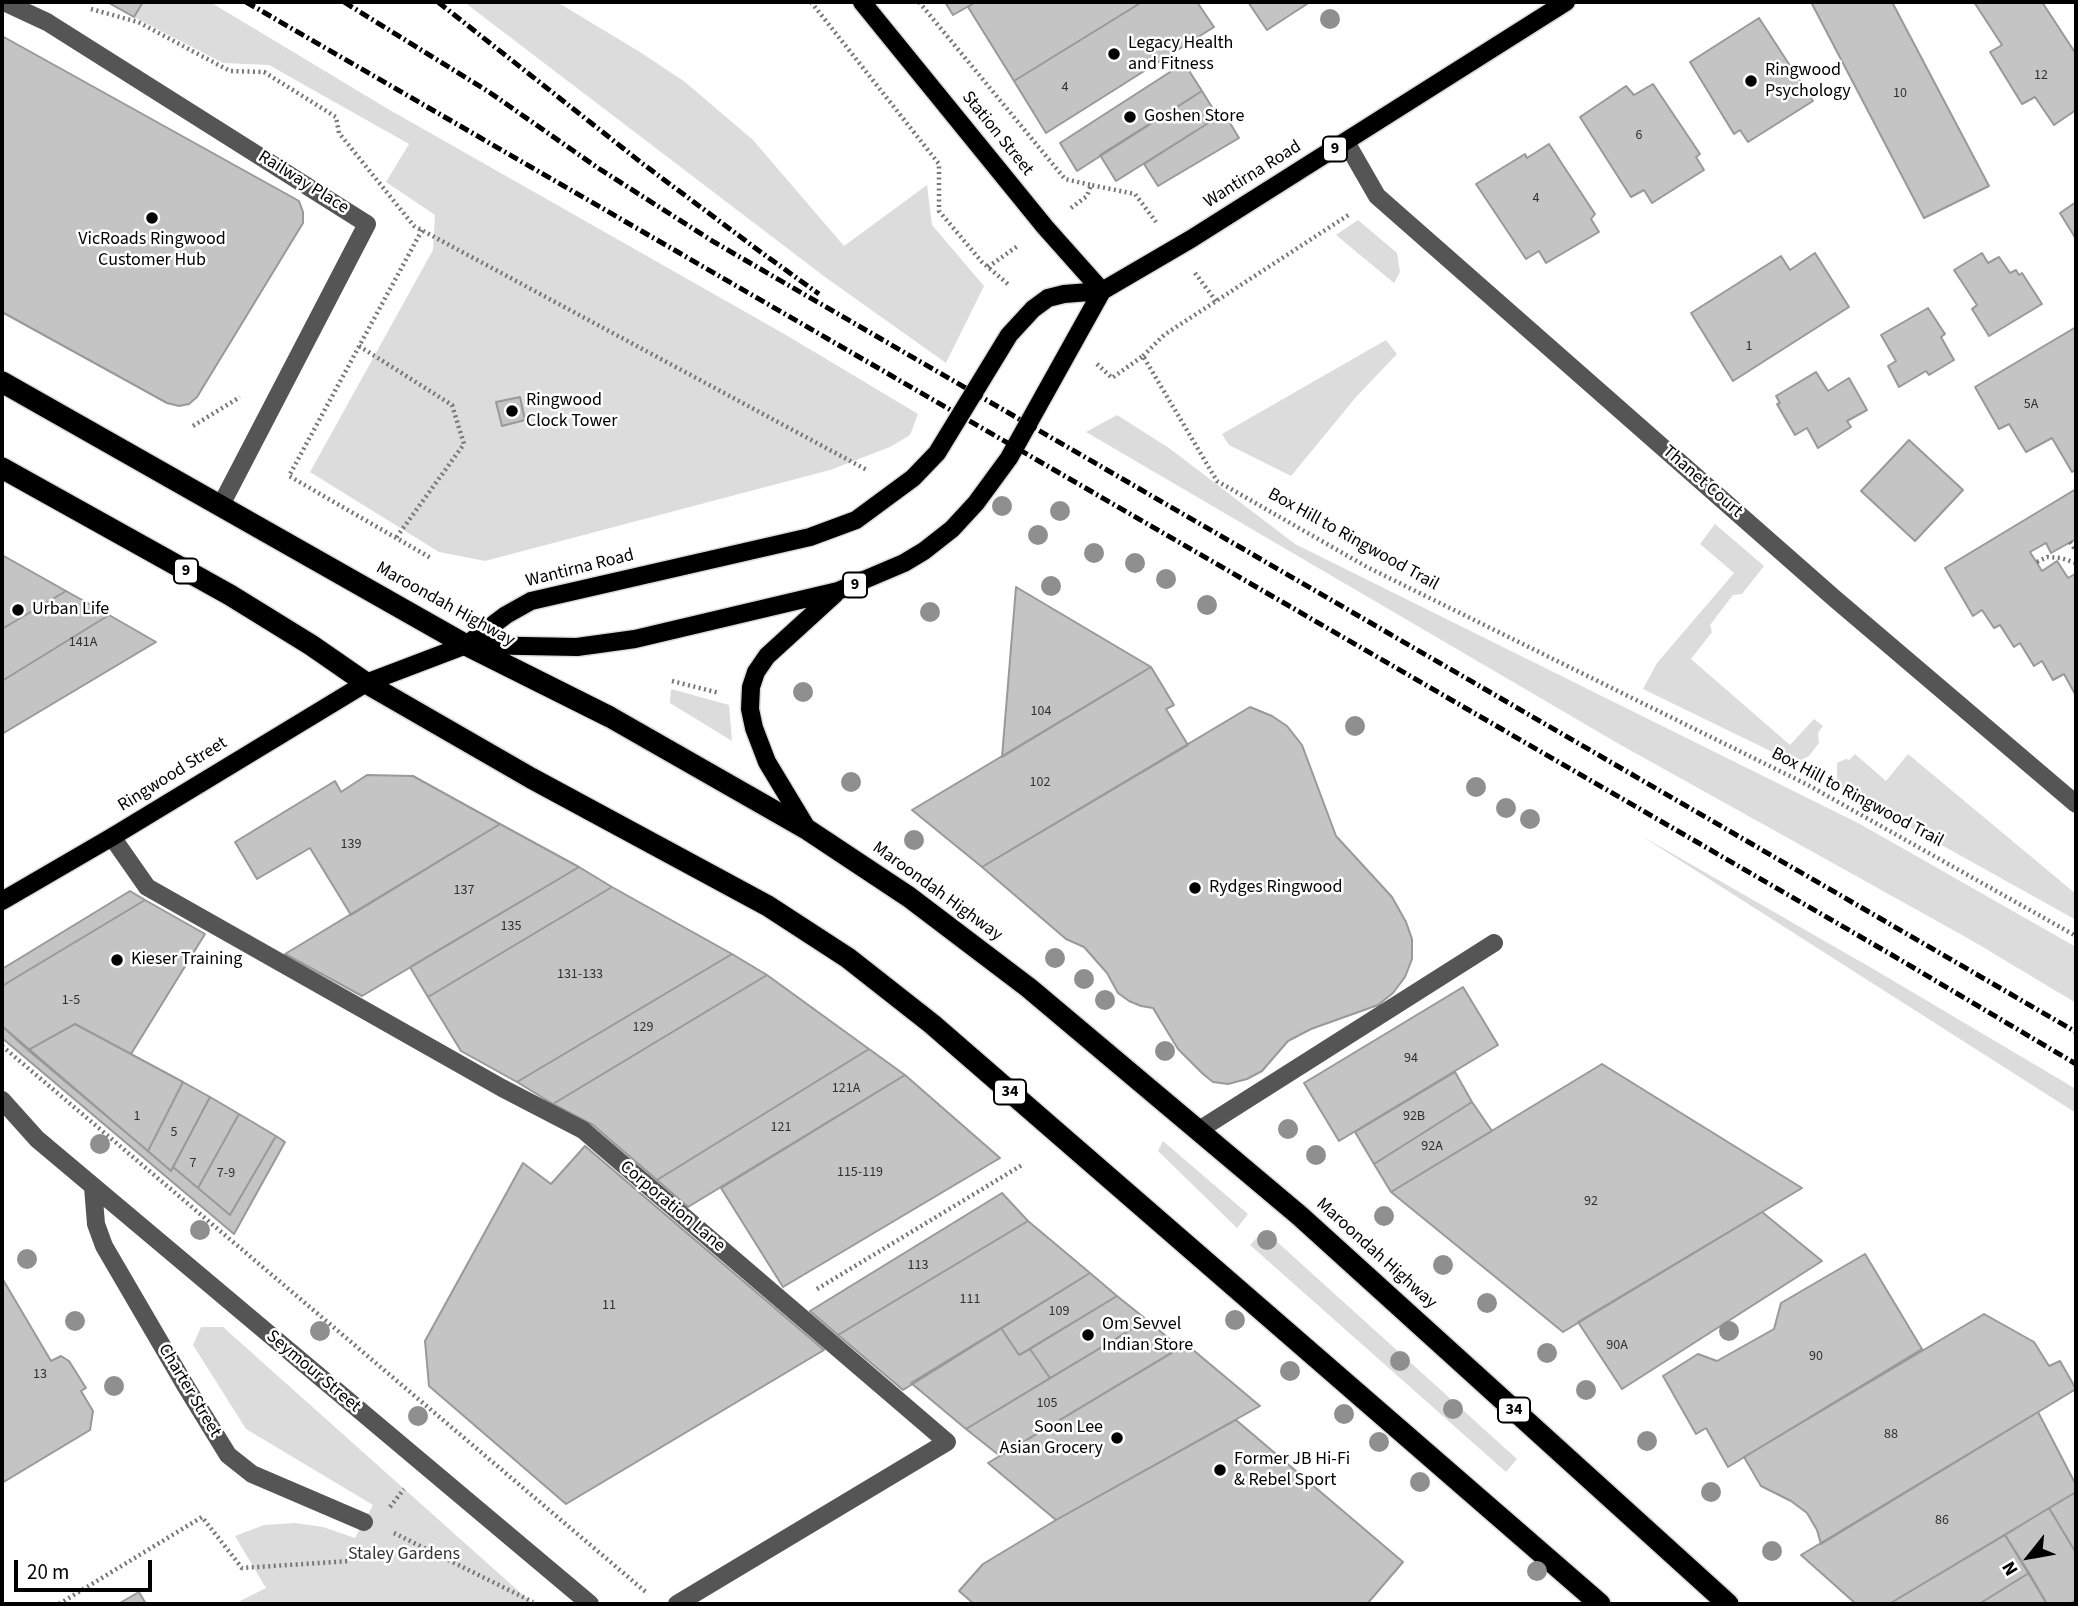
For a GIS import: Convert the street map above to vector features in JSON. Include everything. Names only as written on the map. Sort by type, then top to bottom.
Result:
[{"type":"highway","name":"Maroondah Highway","points":[[2,382],[466,645],[610,717],[808,830],[909,897],[1029,988],[1300,1216],[1728,1604]]},
{"type":"highway","name":"9","points":[[2,467],[230,595],[366,683]]},
{"type":"highway","name":"34","points":[[366,683],[531,778],[768,906],[848,958],[932,1024],[1600,1604]]},
{"type":"main road","name":"Station Street","points":[[862,2],[1045,227],[1102,291]]},
{"type":"main road","name":"Wantirna Road","points":[[466,645],[506,615],[531,601],[810,537],[856,520],[914,478],[937,453],[1009,335],[1033,309],[1048,298],[1102,291],[1346,142],[1566,2]]},
{"type":"main road","name":"9","points":[[366,683],[466,645],[544,648],[604,644],[838,591],[904,563],[952,529],[976,503],[1009,458],[1102,291]]},
{"type":"main road","points":[[808,830],[768,762],[754,728],[750,709],[751,687],[756,673],[768,656],[838,591]]},
{"type":"main road","name":"Ringwood Street","points":[[2,901],[366,683]]},
{"type":"street","name":"Railway Place","points":[[4,2],[47,22],[367,224],[221,505]]},
{"type":"street","name":"Thanet Court","points":[[1346,142],[1377,196],[1863,624],[2076,804]]},
{"type":"street","name":"Corporation Lane","points":[[112,837],[147,887],[502,1088],[583,1130],[947,1442],[677,1604]]},
{"type":"street","points":[[1199,1130],[1494,943]]},
{"type":"street","name":"Seymour Street","points":[[2,1100],[37,1139],[590,1604]]},
{"type":"street","name":"Seymour Street","points":[[2,1118],[37,1139]]},
{"type":"street","name":"Charter Street","points":[[93,1187],[96,1224],[104,1246],[228,1455],[251,1475],[364,1522]]},
{"type":"path","points":[[811,2],[939,164],[939,211],[988,267],[1033,309]]},
{"type":"path","points":[[919,2],[1065,179],[1135,194],[1216,301]]},
{"type":"path","points":[[84,5],[138,22],[230,71],[264,72],[336,117],[339,133],[414,226],[867,471]]},
{"type":"path","points":[[988,267],[1087,196],[1091,186]]},
{"type":"path","points":[[1074,344],[1112,378],[1143,356],[1164,335],[1377,196]]},
{"type":"path","points":[[422,230],[289,476],[431,558]]},
{"type":"path","points":[[359,346],[452,405],[464,444],[396,538]]},
{"type":"path","name":"Box Hill to Ringwood Trail","points":[[1143,356],[1217,481],[1367,567],[1805,783],[2076,936]]},
{"type":"path","points":[[193,426],[245,394]]},
{"type":"path","points":[[2070,542],[2076,551]]},
{"type":"path","points":[[2037,562],[2047,556],[2076,564]]},
{"type":"path","points":[[672,681],[725,694]]},
{"type":"path","points":[[2,1046],[651,1596]]},
{"type":"path","points":[[789,1306],[1022,1165]]},
{"type":"path","points":[[59,1604],[202,1517],[242,1568],[350,1561],[356,1552]]},
{"type":"path","points":[[387,1529],[533,1602]]},
{"type":"green space","points":[[143,2],[210,2],[388,109],[786,335],[918,414],[910,435],[890,447],[830,470],[485,561],[439,552],[310,472],[433,250],[435,215],[386,182],[409,144],[269,65],[223,63],[134,17]]},
{"type":"green space","points":[[464,2],[557,2],[640,52],[685,82],[753,140],[844,246],[927,185],[932,225],[984,286],[946,363],[825,277]]},
{"type":"green space","points":[[1358,220],[1397,253],[1400,272],[1394,283],[1336,235]]},
{"type":"green space","points":[[1386,340],[1397,354],[1356,397],[1291,476],[1229,445],[1222,434]]},
{"type":"green space","points":[[1117,415],[1169,448],[1295,544],[1860,824],[2076,947],[2076,1003],[1971,940],[1619,744],[1086,432]]},
{"type":"green space","points":[[1715,524],[1764,566],[1742,594],[1733,595],[1710,625],[1712,632],[1691,659],[1790,745],[1814,719],[1823,726],[1818,733],[1819,743],[1809,756],[1795,763],[1643,689],[1657,663],[1734,573],[1700,544]]},
{"type":"green space","points":[[671,689],[729,705],[732,741],[670,703]]},
{"type":"green space","points":[[1855,754],[1886,781],[1908,754],[2076,894],[2076,920],[1843,790],[1837,781],[1837,763],[1849,760]]},
{"type":"green space","points":[[1640,835],[2076,1089],[2076,1113]]},
{"type":"green space","points":[[1163,1141],[1248,1214],[1237,1228],[1158,1151]]},
{"type":"green space","points":[[1264,1230],[1517,1459],[1506,1472],[1250,1245]]},
{"type":"green space","name":"Staley Gardens","points":[[201,1327],[223,1327],[533,1604],[242,1604],[240,1601],[266,1588],[235,1536],[264,1525],[295,1523],[323,1527],[355,1538],[373,1505],[246,1429],[193,1345]]},
{"type":"building","points":[[107,2],[143,2],[134,17]]},
{"type":"building","points":[[945,2],[976,2],[953,15]]},
{"type":"building","points":[[976,2],[1142,2],[1014,81],[968,7]]},
{"type":"building","name":"Legacy Health and Fitness","points":[[1142,2],[1197,2],[1214,27],[1046,133],[1014,81]]},
{"type":"building","points":[[1248,2],[1310,2],[1267,30]]},
{"type":"building","points":[[1811,2],[1892,2],[1989,186],[1924,218]]},
{"type":"building","points":[[1974,2],[2042,2],[2076,54],[2076,110],[2054,125],[2035,97],[2022,104],[1990,52],[2002,45]]},
{"type":"building","name":"Ringwood Psychology","points":[[1759,18],[1813,101],[1748,142],[1740,130],[1734,134],[1690,62]]},
{"type":"building","name":"VicRoads Ringwood Customer Hub","points":[[2,36],[299,201],[303,223],[197,397],[189,404],[179,406],[167,403],[2,312]]},
{"type":"building","name":"Goshen Store","points":[[1184,63],[1202,91],[1077,171],[1060,143]]},
{"type":"building","points":[[1653,84],[1700,154],[1696,157],[1704,170],[1652,203],[1644,190],[1631,197],[1580,117],[1626,86],[1634,95]]},
{"type":"building","points":[[1202,91],[1218,117],[1116,181],[1100,155]]},
{"type":"building","points":[[1224,113],[1239,138],[1158,186],[1144,164]]},
{"type":"building","points":[[1549,144],[1595,214],[1591,219],[1599,232],[1546,263],[1539,251],[1526,259],[1476,184],[1525,154],[1527,158]]},
{"type":"building","points":[[2076,202],[2076,239],[2060,213]]},
{"type":"building","points":[[1815,253],[1849,307],[1733,381],[1691,313],[1781,256],[1790,270]]},
{"type":"building","points":[[1982,253],[1988,263],[1999,257],[2010,273],[2016,270],[2019,275],[2022,273],[2042,304],[1989,336],[1972,309],[1977,305],[1954,270]]},
{"type":"building","points":[[1928,308],[1945,334],[1941,337],[1954,360],[1929,375],[1926,371],[1899,387],[1888,366],[1896,361],[1881,335]]},
{"type":"building","points":[[2076,327],[2076,469],[2072,472],[2052,438],[2026,452],[2009,424],[1999,429],[1975,387]]},
{"type":"building","points":[[1816,372],[1828,391],[1849,378],[1867,410],[1847,421],[1851,427],[1818,448],[1807,428],[1795,435],[1777,404],[1780,403],[1776,396]]},
{"type":"building","points":[[520,397],[525,420],[502,426],[496,402]]},
{"type":"building","points":[[1909,440],[1963,490],[1915,541],[1861,491]]},
{"type":"building","points":[[2076,489],[2076,539],[2051,553],[2046,543],[2030,552],[2042,571],[2057,561],[2068,578],[2075,574],[2076,576],[2075,694],[2064,674],[2053,680],[2042,661],[2034,666],[2020,643],[2014,647],[2000,625],[1994,628],[1982,610],[1973,616],[1945,568]]},
{"type":"building","name":"Urban Life","points":[[2,555],[66,591],[2,629]]},
{"type":"building","points":[[1016,587],[1151,667],[1002,757]]},
{"type":"building","points":[[66,591],[109,615],[2,681],[2,629]]},
{"type":"building","points":[[109,615],[156,642],[2,734],[2,681]]},
{"type":"building","points":[[1151,667],[1174,705],[1166,709],[1188,745],[982,867],[912,810]]},
{"type":"building","name":"Rydges Ringwood","points":[[1250,707],[1287,726],[1302,745],[1336,836],[1392,897],[1406,922],[1412,939],[1412,959],[1405,977],[1393,993],[1378,1005],[1311,1029],[1288,1041],[1262,1071],[1247,1079],[1228,1084],[1213,1082],[1203,1074],[1178,1049],[1153,1008],[1129,1001],[1118,993],[1107,973],[1084,947],[1066,939],[982,867]]},
{"type":"building","points":[[367,775],[413,776],[500,824],[351,915],[310,848],[257,879],[235,842],[335,781],[341,792]]},
{"type":"building","points":[[500,824],[579,867],[362,996],[285,954]]},
{"type":"building","points":[[579,867],[612,887],[428,997],[410,967]]},
{"type":"building","points":[[612,887],[732,954],[517,1082],[461,1051],[428,997]]},
{"type":"building","points":[[130,891],[145,900],[2,986],[2,969]]},
{"type":"building","name":"Kieser Training","points":[[145,900],[205,934],[131,1054],[75,1024],[28,1050],[2,1026],[2,986]]},
{"type":"building","points":[[732,954],[767,975],[553,1104],[517,1082]]},
{"type":"building","points":[[767,975],[869,1049],[657,1180],[593,1125],[553,1104]]},
{"type":"building","points":[[1463,987],[1498,1045],[1339,1141],[1304,1083]]},
{"type":"building","points":[[75,1024],[183,1082],[148,1151],[28,1050]]},
{"type":"building","points":[[2,1026],[171,1171],[173,1167],[230,1215],[276,1136],[285,1142],[234,1234],[2,1038]]},
{"type":"building","points":[[869,1049],[905,1075],[688,1207],[657,1180]]},
{"type":"building","points":[[1602,1064],[1802,1188],[1563,1332],[1391,1192]]},
{"type":"building","points":[[1455,1072],[1472,1102],[1374,1164],[1355,1132]]},
{"type":"building","points":[[905,1075],[1000,1158],[783,1287],[721,1188]]},
{"type":"building","points":[[183,1082],[210,1097],[171,1171],[148,1151]]},
{"type":"building","points":[[210,1097],[239,1114],[198,1188],[173,1167]]},
{"type":"building","points":[[1472,1102],[1492,1131],[1391,1192],[1374,1164]]},
{"type":"building","points":[[239,1114],[276,1136],[230,1215],[198,1188]]},
{"type":"building","points":[[585,1146],[824,1350],[566,1504],[429,1386],[425,1341],[523,1163],[551,1184]]},
{"type":"building","points":[[1002,1193],[1028,1221],[838,1335],[810,1311]]},
{"type":"building","points":[[1762,1212],[1822,1261],[1622,1389],[1578,1322]]},
{"type":"building","points":[[1028,1221],[1090,1273],[903,1390],[838,1335]]},
{"type":"building","points":[[1865,1254],[1922,1349],[1728,1467],[1706,1428],[1696,1434],[1663,1376],[1698,1354],[1717,1361],[1774,1329],[1781,1303]]},
{"type":"building","points":[[1090,1273],[1117,1296],[1019,1355],[1001,1328]]},
{"type":"building","points":[[2,1278],[51,1361],[61,1356],[69,1361],[86,1388],[81,1391],[93,1411],[90,1430],[2,1483]]},
{"type":"building","name":"Om Sevvel Indian Store","points":[[1117,1296],[1147,1320],[1050,1378],[1030,1349]]},
{"type":"building","points":[[1984,1314],[2034,1342],[2049,1366],[2060,1361],[2076,1389],[1821,1544],[1817,1530],[1807,1513],[1791,1501],[1761,1486],[1744,1457]]},
{"type":"building","points":[[1147,1320],[1180,1348],[1000,1456],[966,1429]]},
{"type":"building","points":[[1001,1328],[1019,1355],[1030,1349],[1050,1378],[966,1429],[911,1383]]},
{"type":"building","name":"Soon Lee Asian Grocery","points":[[1186,1344],[1260,1406],[1056,1520],[988,1463]]},
{"type":"building","points":[[2038,1412],[2076,1485],[2076,1492],[1889,1604],[1856,1604],[1801,1555]]},
{"type":"building","name":"Former JB Hi-Fi & Rebel Sport","points":[[1236,1420],[1403,1562],[1367,1604],[974,1604],[959,1591],[983,1564],[1056,1520]]},
{"type":"building","points":[[2076,1492],[2076,1553],[2049,1508]]},
{"type":"building","points":[[2049,1508],[2076,1553],[2076,1600],[2069,1604],[2047,1604],[2005,1535]]},
{"type":"building","points":[[2005,1535],[2029,1573],[1979,1604],[1889,1604]]},
{"type":"building","points":[[2029,1573],[2047,1604],[1979,1604]]},
{"type":"building","points":[[139,1592],[146,1604],[118,1604]]},
{"type":"railway","points":[[246,2],[2076,1064]]},
{"type":"railway","points":[[344,2],[489,92],[598,168],[714,242],[2076,1032]]},
{"type":"railway","points":[[438,2],[643,164],[819,294]]},
{"type":"place","name":"Legacy Health and Fitness","points":[[1114,54]]},
{"type":"place","name":"Ringwood Psychology","points":[[1751,81]]},
{"type":"place","name":"Goshen Store","points":[[1130,117]]},
{"type":"place","name":"VicRoads Ringwood Customer Hub","points":[[152,218]]},
{"type":"place","name":"Ringwood Clock Tower","points":[[512,411]]},
{"type":"place","name":"Urban Life","points":[[18,610]]},
{"type":"place","name":"Rydges Ringwood","points":[[1195,888]]},
{"type":"place","name":"Kieser Training","points":[[117,960]]},
{"type":"place","name":"Om Sevvel Indian Store","points":[[1088,1335]]},
{"type":"place","name":"Soon Lee Asian Grocery","points":[[1117,1438]]},
{"type":"place","name":"Former JB Hi-Fi & Rebel Sport","points":[[1220,1470]]}]
